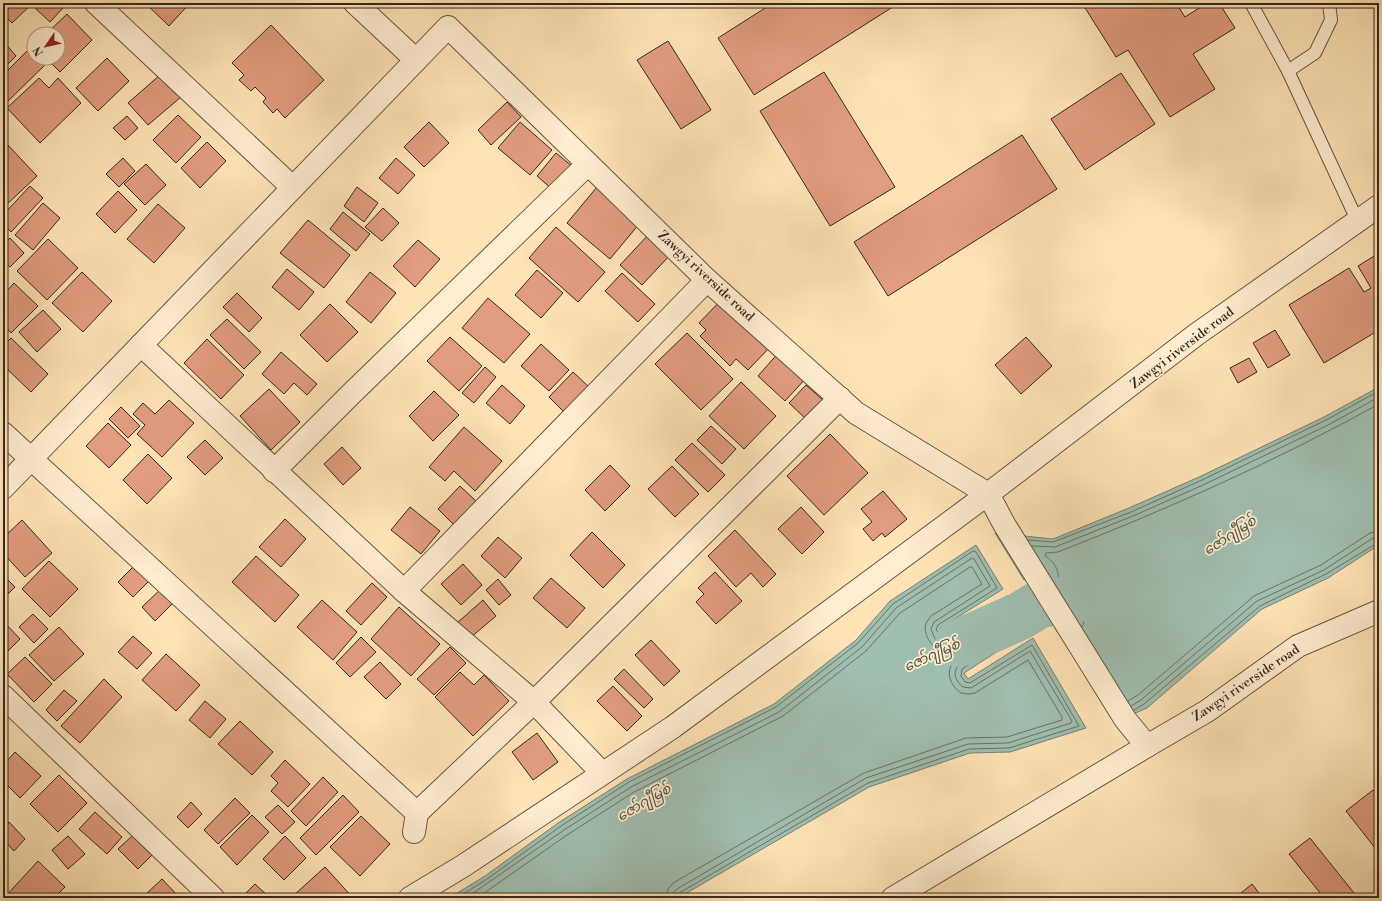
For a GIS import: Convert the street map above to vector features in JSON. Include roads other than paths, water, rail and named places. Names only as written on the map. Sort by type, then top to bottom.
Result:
[{"type":"street","points":[[96,3],[292,187]]},
{"type":"street","points":[[3,488],[416,60],[355,3]]},
{"type":"street","name":"Zawgyi riverside road","points":[[416,60],[448,27],[707,280],[840,398],[863,417],[988,494],[1197,334],[1357,220],[1379,206]]},
{"type":"street","points":[[274,471],[350,395],[588,164]]},
{"type":"street","points":[[404,591],[707,280]]},
{"type":"street","points":[[141,345],[404,591],[534,702],[602,773]]},
{"type":"street","points":[[3,434],[416,822],[534,702],[840,398]]},
{"type":"street","points":[[410,898],[463,866],[673,727],[988,494],[1004,524],[1125,719],[1146,746]]},
{"type":"street","name":"Zawgyi riverside road","points":[[894,898],[1146,746],[1207,711],[1298,646],[1379,611]]},
{"type":"street","points":[[3,696],[213,898]]},
{"type":"lane","points":[[1250,3],[1288,71],[1357,220]]},
{"type":"lane","points":[[1288,71],[1315,52],[1332,20],[1329,3]]},
{"type":"water","points":[[1379,387],[1379,545],[1328,578],[1262,609],[1147,708],[1115,722],[1055,628],[1070,619],[1066,612],[1051,622],[1029,586],[1044,577],[1040,571],[1024,580],[995,533],[1053,539],[1199,477],[1324,417]]},
{"type":"water","points":[[976,545],[1003,589],[940,628],[943,635],[1007,596],[1029,631],[964,673],[968,679],[1033,638],[1086,728],[1010,752],[970,753],[869,787],[678,898],[449,898],[485,876],[558,823],[627,779],[774,704],[856,640],[890,601]]},
{"type":"waterway","name":"ဇော်ဂျီမြစ်","points":[[959,643],[1020,616],[1040,604],[1106,594]]}]
